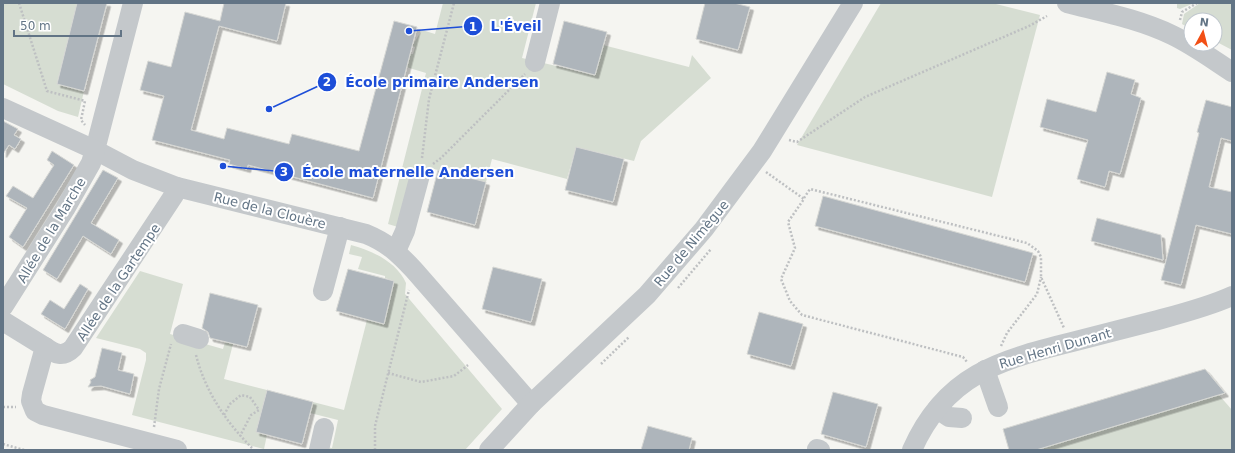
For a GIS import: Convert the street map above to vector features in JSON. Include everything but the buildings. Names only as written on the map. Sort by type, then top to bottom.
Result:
[{"type":"street","points":[[95,150],[133,3]]},
{"type":"street","points":[[535,62],[550,3]]},
{"type":"street","name":"Rue de Nimègue","points":[[489,450],[531,404],[647,295],[704,229],[753,164],[793,103],[853,3]]},
{"type":"street","points":[[1067,3],[1135,21],[1173,35],[1232,72]]},
{"type":"street","name":"Rue de la Clouère","points":[[3,108],[95,150],[133,170],[178,187],[366,234],[383,242],[396,252],[414,270],[531,404]]},
{"type":"street","name":"Allée de la Marche","points":[[3,307],[65,209],[91,163],[95,150]]},
{"type":"street","points":[[396,252],[405,231],[420,172]]},
{"type":"street","name":"Allée de la Gartempe","points":[[45,347],[61,354],[68,354],[73,348],[149,235],[178,187]]},
{"type":"street","points":[[323,291],[340,228]]},
{"type":"street","name":"Rue Henri Dunant","points":[[912,450],[926,423],[937,409],[959,387],[985,365],[1174,316],[1219,302],[1232,296]]},
{"type":"street","points":[[3,321],[45,347],[32,394],[31,401],[35,411],[43,415],[177,450]]},
{"type":"street","points":[[985,365],[998,407]]},
{"type":"street","points":[[937,409],[949,417],[962,418]]},
{"type":"street","points":[[319,450],[324,428]]},
{"type":"path","points":[[420,172],[429,99],[454,3]]},
{"type":"path","points":[[1173,35],[1182,12],[1197,3]]},
{"type":"path","points":[[20,4],[47,91],[85,101],[81,120],[88,128]]},
{"type":"path","points":[[789,140],[797,142],[865,97],[1029,26],[1047,16]]},
{"type":"path","points":[[420,172],[441,158],[535,62]]},
{"type":"path","points":[[753,164],[804,199]]},
{"type":"path","points":[[810,189],[1027,243],[1038,251],[1041,257],[1041,277],[1037,294],[1007,333],[1000,348],[985,365],[964,357],[802,315],[790,301],[781,279],[796,248],[788,222],[810,189]]},
{"type":"path","points":[[375,450],[375,426],[414,270]]},
{"type":"path","points":[[1041,277],[1064,329]]},
{"type":"path","points":[[155,423],[159,389],[169,349],[176,336],[191,337],[204,380],[224,415],[240,436],[252,448]]},
{"type":"path","points":[[388,373],[421,382],[454,376],[468,365]]},
{"type":"path","points":[[224,415],[236,398],[241,395],[250,398],[259,410],[251,415],[240,436]]},
{"type":"path","points":[[3,444],[24,450]]},
{"type":"shaded area","points":[[3,3],[77,3],[57,83],[84,91],[78,117],[58,111],[3,84]]},
{"type":"shaded area","points":[[443,3],[536,3],[522,58],[595,75],[603,45],[689,67],[692,55],[711,78],[641,141],[634,161],[576,147],[567,179],[492,159],[486,182],[434,169],[431,178],[412,173],[398,227],[388,224],[426,73],[406,67],[410,54],[413,54],[415,47],[412,46],[422,30],[435,34]]},
{"type":"shaded area","points":[[881,3],[992,3],[1040,15],[992,197],[797,145]]},
{"type":"shaded area","points":[[1177,3],[1194,3],[1180,9],[1177,8]]},
{"type":"shaded area","points":[[1200,3],[1232,3],[1232,50],[1223,45],[1223,12],[1187,12]]},
{"type":"shaded area","points":[[351,245],[367,250],[383,258],[396,269],[406,283],[405,294],[502,409],[465,450],[326,450],[326,447],[332,448],[338,420],[310,413],[313,402],[344,410],[367,320],[384,324],[394,281],[385,278],[385,276],[358,269],[362,257],[349,254]]},
{"type":"shaded area","points":[[140,271],[183,284],[170,334],[223,349],[225,342],[233,344],[224,379],[267,390],[256,432],[267,435],[264,449],[132,415],[146,360],[146,353],[140,349],[96,338]]},
{"type":"shaded area","points":[[1219,395],[1232,410],[1232,450],[1036,450]]},
{"type":"place","name":"L'Éveil","points":[[409,31]]},
{"type":"place","name":"École primaire Andersen","points":[[269,109]]},
{"type":"place","name":"École maternelle Andersen","points":[[223,166]]}]
